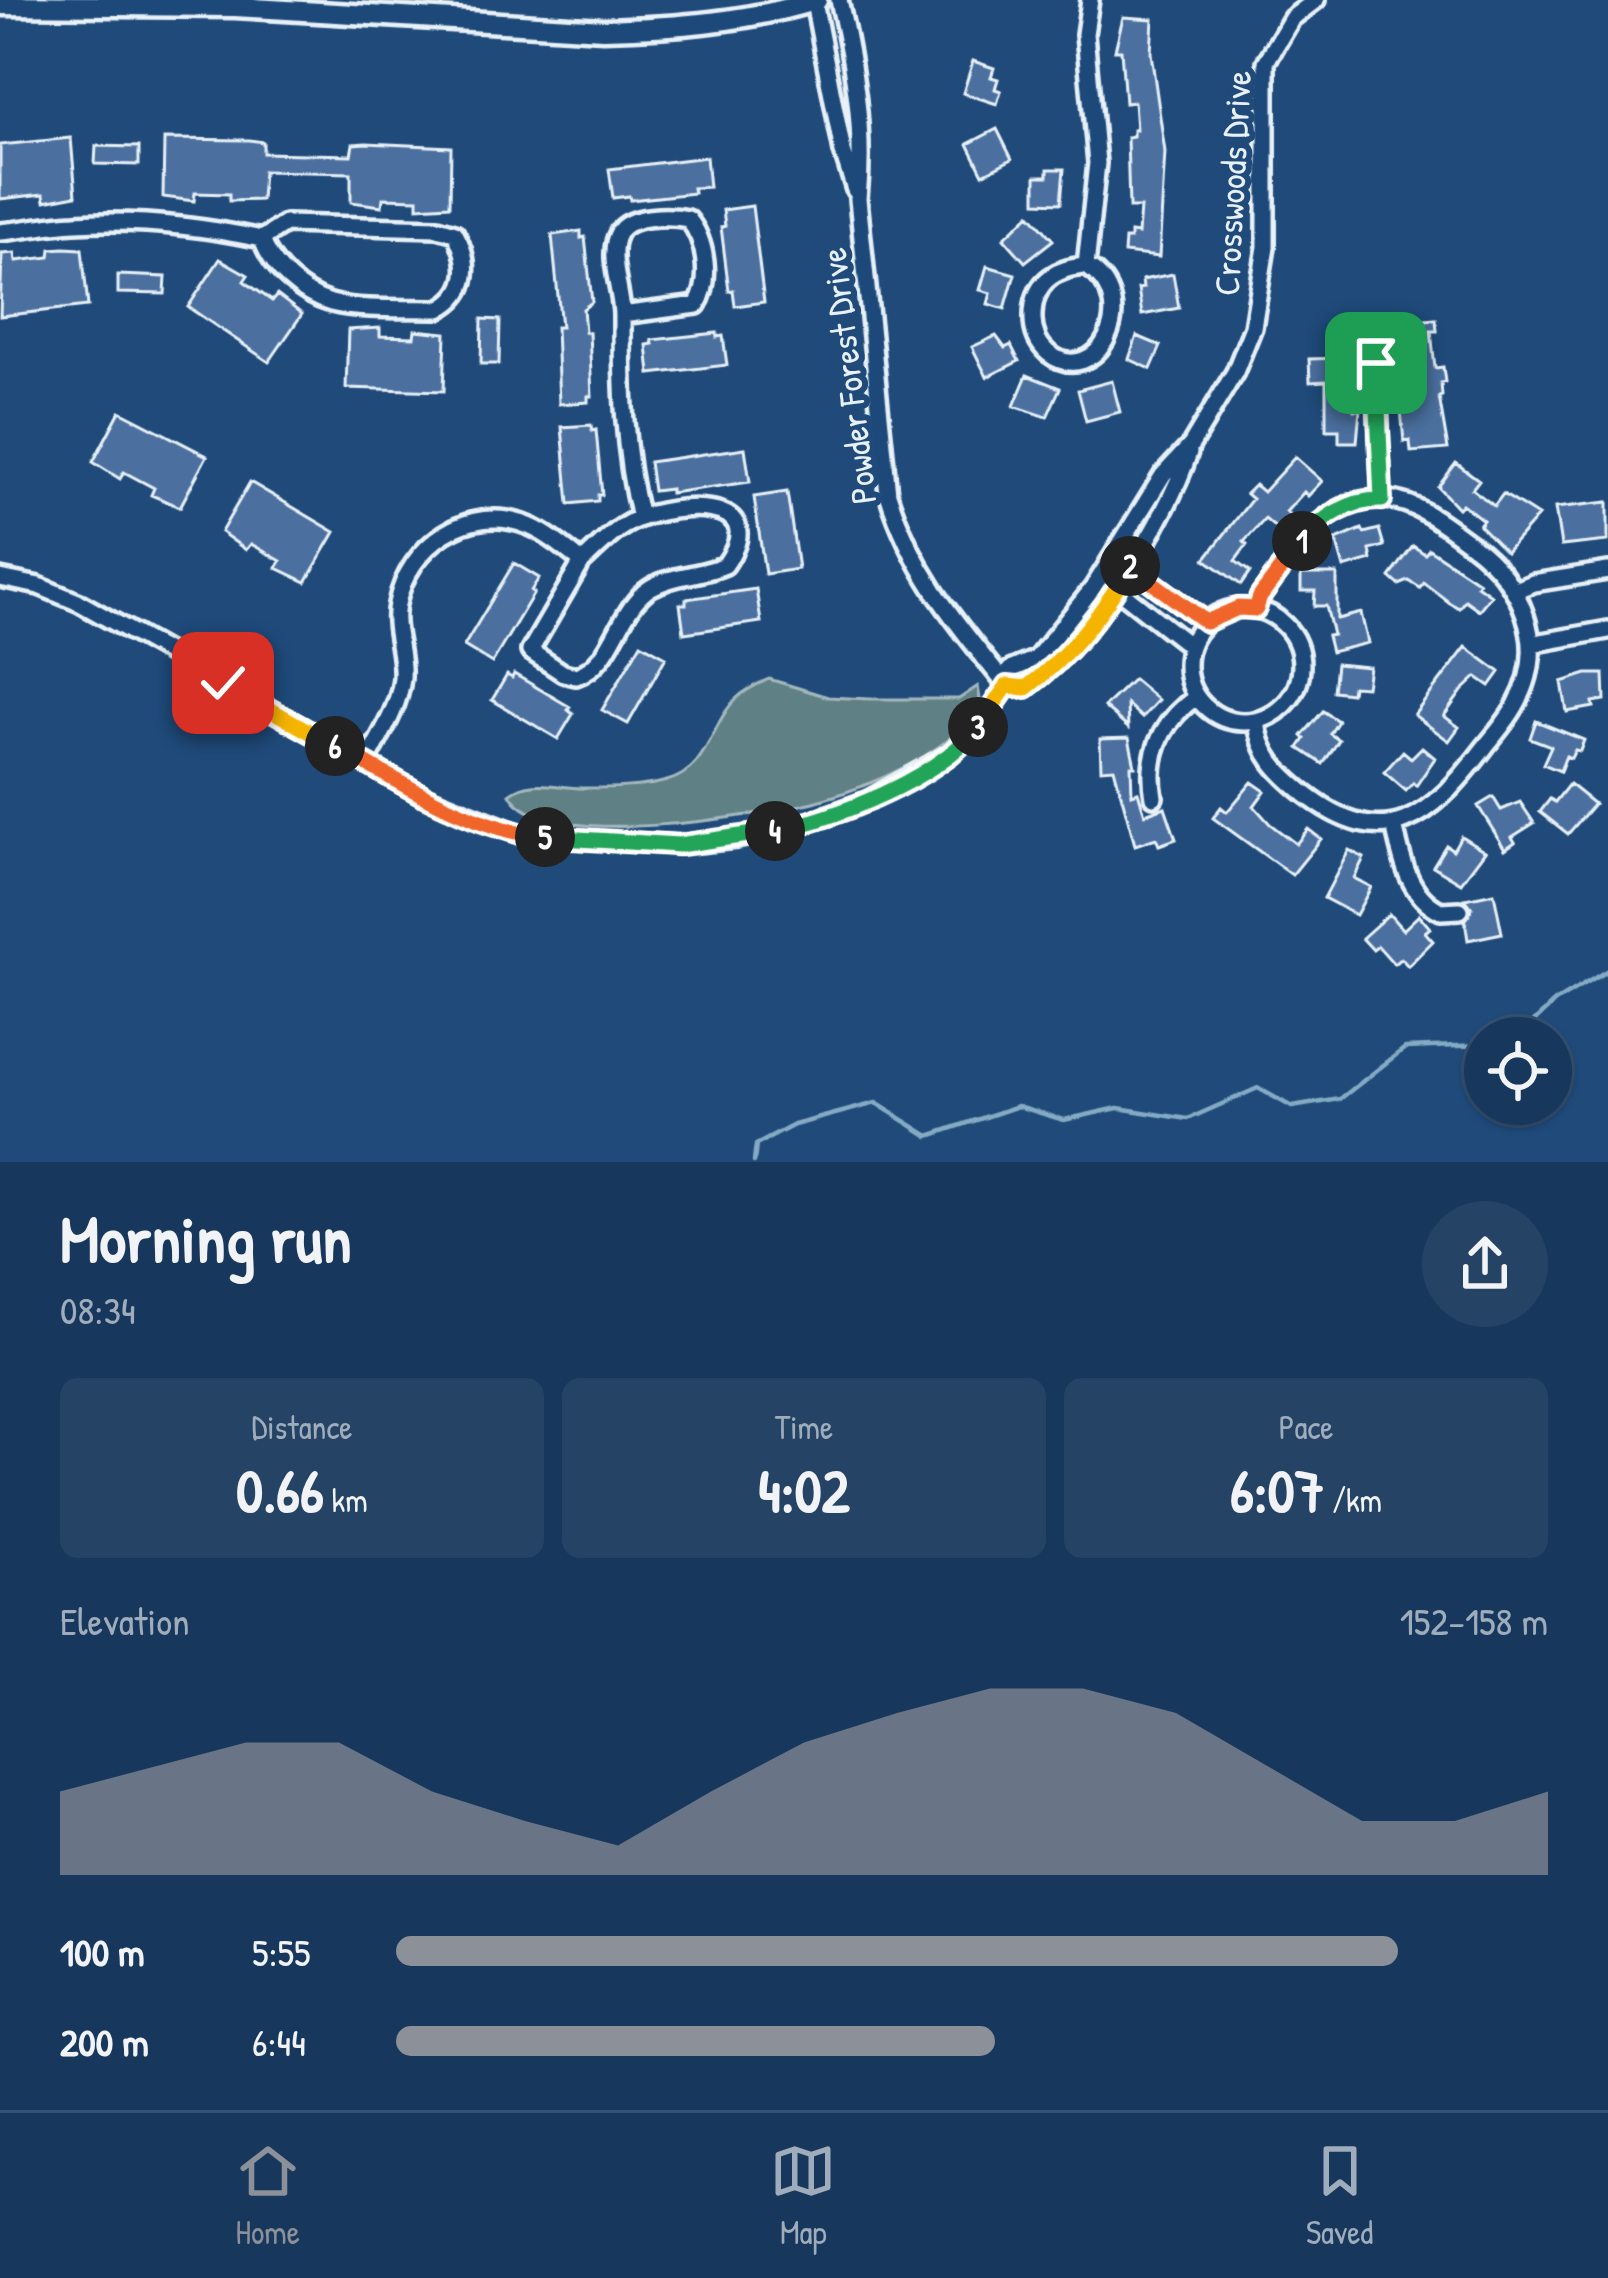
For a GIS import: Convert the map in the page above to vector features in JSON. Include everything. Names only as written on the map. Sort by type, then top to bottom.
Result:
[{"type":"street","name":"Powder Forest Drive","points":[[839,0],[856,81],[863,152],[858,199],[888,494],[900,533],[924,580],[1007,686]]},
{"type":"street","points":[[1086,266],[1097,163],[1085,34],[1090,0]]},
{"type":"street","name":"Crosswoods Drive","points":[[1191,445],[1180,481],[1117,588],[1049,671],[1026,688],[1007,686],[1010,670],[1036,659],[1100,576],[1235,372],[1253,327],[1265,247],[1265,62],[1292,18],[1316,0]]},
{"type":"street","name":"Powder Forest Drive","points":[[816,1],[843,152],[858,199]]},
{"type":"street","points":[[0,4],[235,7],[602,29],[749,18],[816,1]]},
{"type":"street","points":[[622,316],[698,305],[705,292],[702,243],[688,219],[633,221],[620,229],[615,242],[624,435],[640,518]]},
{"type":"street","points":[[0,232],[70,223],[139,222],[204,227],[262,239],[285,224],[438,228],[455,233],[462,247],[464,287],[455,302],[439,310],[330,303],[289,278],[268,258],[262,239]]},
{"type":"street","points":[[1086,266],[1111,295],[1112,324],[1098,351],[1069,361],[1049,353],[1036,337],[1035,300],[1047,278],[1059,270],[1086,266]]},
{"type":"street","points":[[1376,363],[1382,500]]},
{"type":"street","points":[[1256,609],[1260,597],[1320,523],[1366,500],[1382,500],[1427,512],[1505,573],[1526,612],[1531,644],[1527,682],[1500,728],[1437,805],[1410,820],[1354,822],[1315,801],[1270,761],[1258,742],[1257,721]]},
{"type":"street","points":[[713,506],[730,515],[736,530],[734,552],[725,566],[647,589],[628,610],[594,667],[576,676],[562,673],[530,651],[582,562],[620,528],[640,518],[713,506]]},
{"type":"street","points":[[365,763],[393,711],[402,676],[395,611],[402,582],[416,556],[460,525],[509,519],[531,526],[582,562]]},
{"type":"street","points":[[1114,555],[1206,622]]},
{"type":"street","points":[[1516,590],[1608,571]]},
{"type":"street","points":[[1100,576],[1190,646]]},
{"type":"street","points":[[0,578],[39,586],[80,603],[424,796],[522,835],[679,845],[791,828],[922,771],[970,737],[1007,686]]},
{"type":"street","points":[[1238,608],[1256,609],[1286,625],[1295,640],[1301,673],[1286,704],[1257,721],[1223,719],[1196,697],[1189,681],[1190,646],[1206,622],[1238,608]]},
{"type":"street","points":[[1531,644],[1608,630]]},
{"type":"street","points":[[1154,797],[1151,762],[1158,741],[1177,710],[1196,697]]},
{"type":"street","points":[[1394,824],[1401,860],[1418,894],[1441,911],[1460,910]]},
{"type":"green space","points":[[769,679],[828,697],[870,699],[959,699],[978,686],[981,706],[948,739],[906,766],[836,795],[786,808],[701,821],[605,826],[563,822],[530,812],[510,794],[536,785],[625,787],[681,775],[701,756],[737,698]]},
{"type":"building","points":[[1123,17],[1153,19],[1151,53],[1165,152],[1159,257],[1124,253],[1125,239],[1130,239],[1130,233],[1138,234],[1140,208],[1129,208],[1127,137],[1136,130],[1134,102],[1125,103],[1121,50],[1115,50]]},
{"type":"building","points":[[973,61],[994,68],[991,77],[998,79],[995,89],[1001,91],[997,104],[963,93]]},
{"type":"building","points":[[997,129],[1012,159],[983,174],[968,144]]},
{"type":"building","points":[[71,138],[76,195],[45,201],[44,194],[0,199],[0,145]]},
{"type":"building","points":[[164,139],[250,140],[263,142],[263,153],[351,155],[353,144],[366,143],[451,147],[450,205],[418,207],[418,199],[383,198],[382,206],[351,202],[351,173],[263,171],[261,200],[229,201],[229,194],[195,193],[194,201],[163,197]]},
{"type":"building","points":[[96,146],[139,147],[139,165],[95,164]]},
{"type":"building","points":[[706,157],[709,187],[693,188],[694,193],[613,198],[609,169]]},
{"type":"building","points":[[1048,169],[1064,169],[1061,203],[1036,202],[1036,176],[1048,176]]},
{"type":"building","points":[[752,206],[764,302],[735,306],[721,227],[725,226],[723,210]]},
{"type":"building","points":[[1030,214],[1053,240],[1025,262],[1004,238]]},
{"type":"building","points":[[581,231],[592,302],[583,309],[585,332],[589,332],[592,396],[588,402],[559,404],[556,327],[561,327],[552,235]]},
{"type":"building","points":[[51,249],[82,249],[88,306],[0,316],[2,254],[15,253],[16,261],[50,257]]},
{"type":"building","points":[[220,259],[248,275],[244,281],[272,301],[277,295],[302,314],[269,362],[188,307]]},
{"type":"building","points":[[987,266],[1015,274],[1005,309],[988,304],[991,293],[980,290]]},
{"type":"building","points":[[1173,274],[1179,308],[1142,315],[1138,289],[1143,288],[1142,280]]},
{"type":"building","points":[[118,275],[166,277],[165,294],[118,293]]},
{"type":"building","points":[[482,319],[500,320],[499,364],[481,364]]},
{"type":"building","points":[[1436,319],[1437,331],[1431,331],[1435,368],[1443,367],[1445,382],[1439,397],[1448,449],[1411,452],[1410,441],[1404,442],[1401,410],[1395,411],[1394,395],[1412,393],[1411,357],[1403,338],[1387,340],[1385,324]]},
{"type":"building","points":[[380,328],[380,336],[414,337],[415,330],[446,333],[444,391],[346,388],[348,330]]},
{"type":"building","points":[[723,336],[727,365],[650,374],[647,345],[652,340]]},
{"type":"building","points":[[996,336],[1005,348],[1011,345],[1019,361],[987,377],[972,347]]},
{"type":"building","points":[[1137,336],[1161,346],[1151,369],[1129,359]]},
{"type":"building","points":[[1344,358],[1344,367],[1353,367],[1354,410],[1360,410],[1357,442],[1339,442],[1339,430],[1326,430],[1326,381],[1310,382],[1309,359]]},
{"type":"building","points":[[1027,375],[1060,388],[1047,417],[1014,406]]},
{"type":"building","points":[[1112,381],[1120,412],[1086,421],[1078,390]]},
{"type":"building","points":[[120,411],[207,456],[180,507],[151,495],[154,488],[124,472],[120,479],[93,462]]},
{"type":"building","points":[[591,425],[596,430],[602,495],[598,501],[569,504],[562,427]]},
{"type":"building","points":[[745,448],[750,482],[653,491],[649,462]]},
{"type":"building","points":[[1295,457],[1322,481],[1286,512],[1291,517],[1279,531],[1265,519],[1244,542],[1247,545],[1235,561],[1250,572],[1241,585],[1205,559],[1252,499],[1246,494],[1255,485],[1263,492]]},
{"type":"building","points":[[1456,463],[1479,480],[1472,489],[1494,506],[1503,494],[1538,516],[1506,552],[1479,525],[1483,520],[1462,504],[1458,508],[1438,487]]},
{"type":"building","points":[[250,482],[335,532],[306,582],[277,568],[281,561],[251,544],[246,550],[221,532]]},
{"type":"building","points":[[787,492],[798,569],[765,574],[754,497]]},
{"type":"building","points":[[1608,502],[1608,541],[1561,546],[1555,508]]},
{"type":"building","points":[[1362,529],[1364,533],[1379,529],[1384,546],[1370,550],[1372,560],[1344,568],[1336,540]]},
{"type":"building","points":[[1413,546],[1425,554],[1429,549],[1491,595],[1479,610],[1465,600],[1459,608],[1424,583],[1420,588],[1409,581],[1399,585],[1390,577]]},
{"type":"building","points":[[514,563],[539,578],[492,663],[464,646]]},
{"type":"building","points":[[1301,574],[1337,574],[1337,619],[1361,613],[1368,643],[1331,652],[1327,636],[1333,635],[1326,606],[1314,606],[1315,591],[1301,591]]},
{"type":"building","points":[[756,589],[761,622],[684,633],[680,604],[686,604],[686,599]]},
{"type":"building","points":[[641,643],[666,657],[628,724],[602,710]]},
{"type":"building","points":[[1466,647],[1500,672],[1490,686],[1477,677],[1462,691],[1444,716],[1459,727],[1449,741],[1414,715]]},
{"type":"building","points":[[1336,664],[1369,667],[1366,687],[1352,686],[1351,693],[1333,691]]},
{"type":"building","points":[[514,674],[570,707],[573,714],[558,739],[492,700],[507,675],[512,678]]},
{"type":"building","points":[[1604,674],[1605,700],[1567,712],[1562,682]]},
{"type":"building","points":[[1133,679],[1158,700],[1142,718],[1127,704],[1128,728],[1104,707]]},
{"type":"building","points":[[1323,711],[1338,721],[1330,734],[1339,740],[1323,764],[1299,748],[1305,739],[1302,736]]},
{"type":"building","points":[[1536,721],[1584,740],[1580,751],[1566,756],[1560,771],[1543,764],[1551,746],[1530,738]]},
{"type":"building","points":[[1129,738],[1135,766],[1131,766],[1132,794],[1138,792],[1145,814],[1165,807],[1176,839],[1159,845],[1156,838],[1135,845],[1114,768],[1101,769],[1100,739]]},
{"type":"building","points":[[1422,747],[1435,758],[1416,786],[1413,783],[1406,791],[1384,772],[1403,751],[1411,758]]},
{"type":"building","points":[[1252,782],[1265,791],[1254,806],[1270,824],[1296,844],[1308,829],[1321,839],[1292,875],[1213,818],[1221,807],[1227,812]]},
{"type":"building","points":[[1569,784],[1594,804],[1568,834],[1540,812]]},
{"type":"building","points":[[1493,797],[1501,810],[1520,802],[1534,823],[1512,837],[1515,842],[1505,849],[1478,806]]},
{"type":"building","points":[[1461,836],[1485,851],[1461,883],[1433,866],[1446,845],[1453,850]]},
{"type":"building","points":[[1349,850],[1364,858],[1354,878],[1371,887],[1356,915],[1324,898]]},
{"type":"building","points":[[1494,893],[1502,933],[1468,940],[1465,921],[1472,908],[1465,899]]},
{"type":"building","points":[[1389,914],[1403,930],[1419,915],[1430,928],[1425,932],[1433,941],[1408,966],[1401,958],[1394,964],[1378,946],[1373,950],[1362,938]]},
{"type":"waterway","points":[[1539,1017],[1608,970]]},
{"type":"waterway","points":[[754,1162],[756,1145],[794,1125],[876,1103],[929,1136],[1018,1106],[1064,1120],[1118,1108],[1188,1119],[1258,1088],[1292,1107],[1340,1099],[1405,1048],[1464,1046]]},
{"type":"route","points":[[223,683],[424,796],[522,835],[679,845],[791,828],[868,800],[950,754],[970,737],[1007,686],[1026,688],[1049,671],[1130,566],[1206,622],[1221,612],[1256,609],[1260,597],[1320,523],[1343,508],[1382,500],[1376,363]]}]
